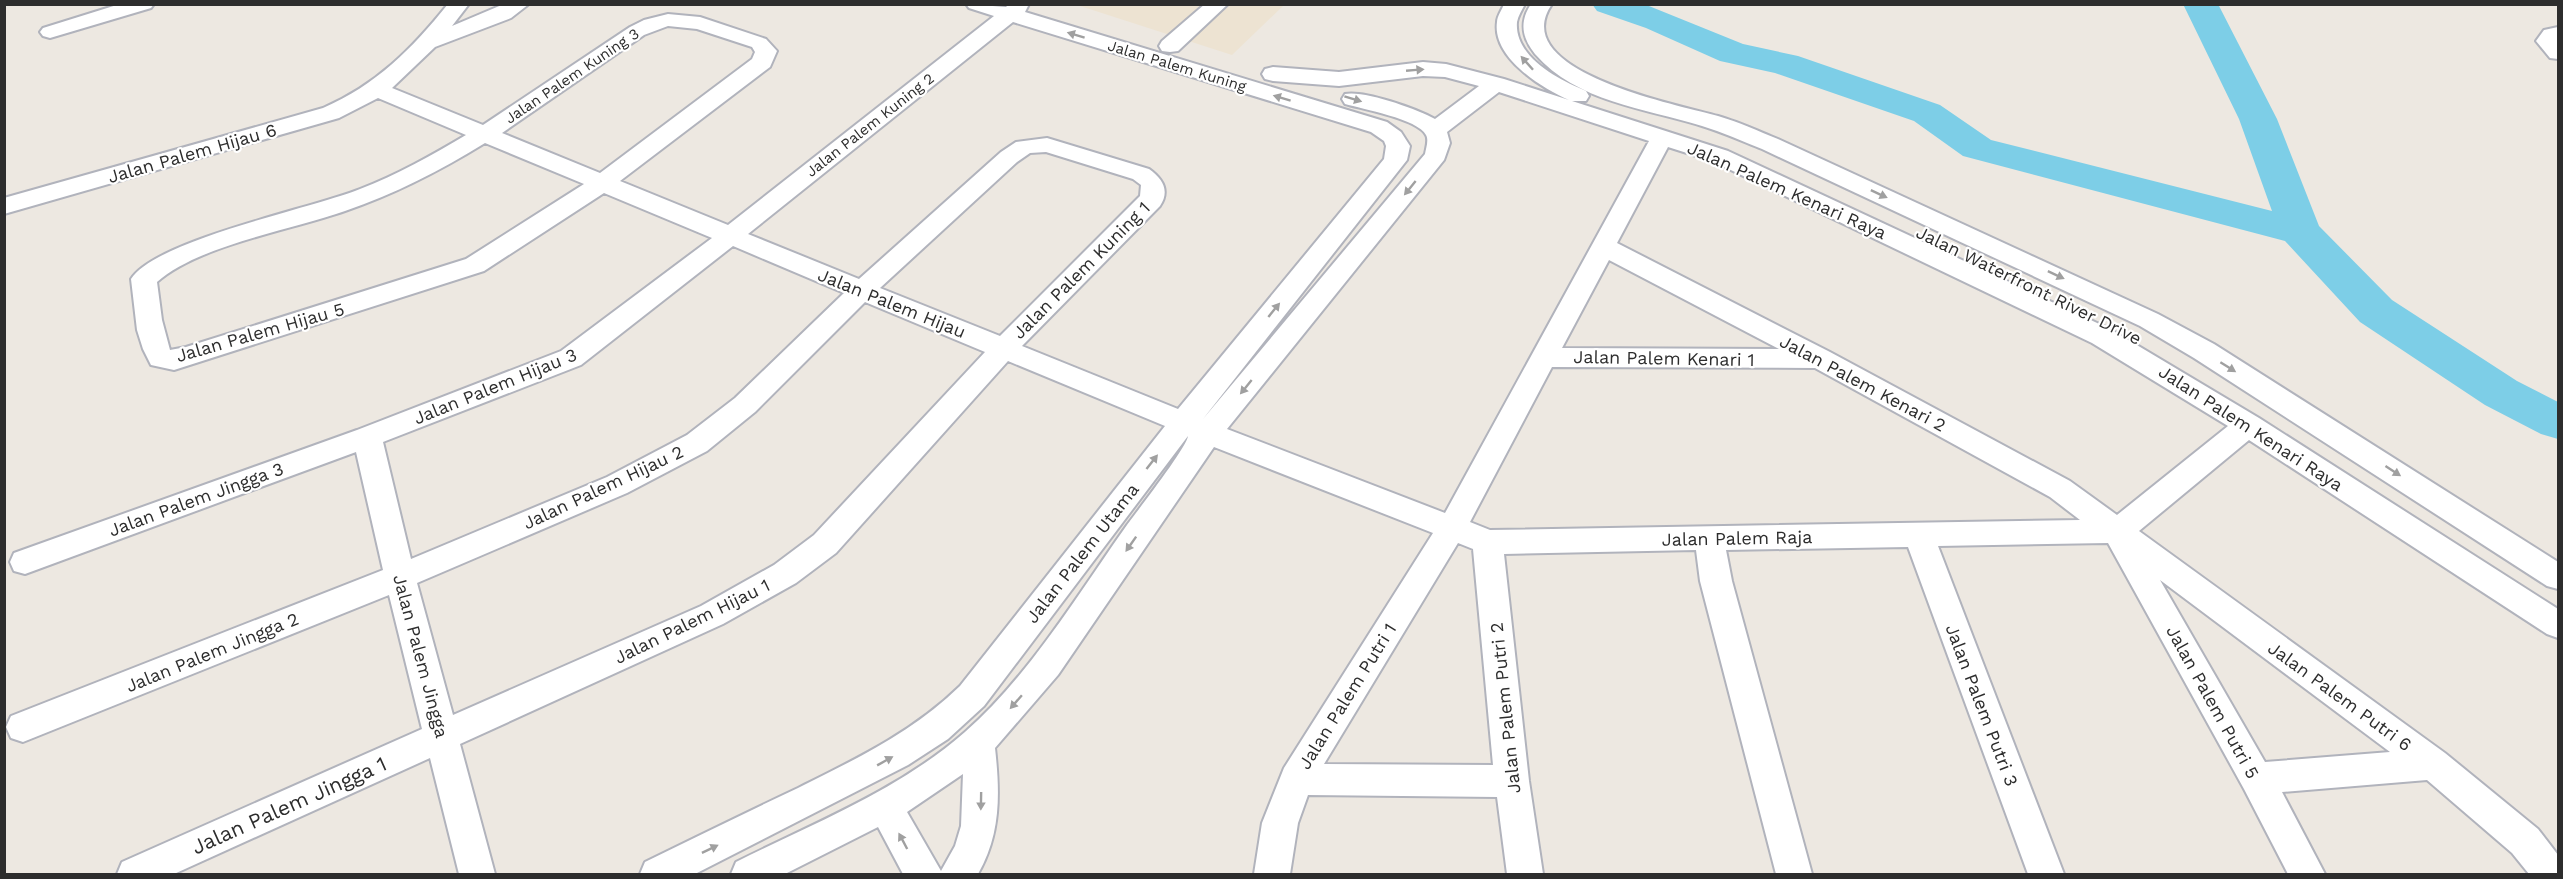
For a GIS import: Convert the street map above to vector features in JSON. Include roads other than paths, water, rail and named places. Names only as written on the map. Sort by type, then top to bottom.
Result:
[{"type":"street","points":[[50,32],[144,4]]},
{"type":"street","name":"Jalan Palem Hijau 6","points":[[4,207],[331,113],[355,104],[406,67],[430,42],[459,4]]},
{"type":"street","points":[[430,42],[504,14],[519,4]]},
{"type":"street","name":"Jalan Palem Kuning","points":[[976,4],[1016,10],[1378,127]]},
{"type":"street","name":"Jalan Palem Kuning","points":[[1036,4],[1241,68],[1273,74],[1339,79],[1424,69],[1446,71],[1496,84]]},
{"type":"street","points":[[1170,46],[1218,4]]},
{"type":"street","name":"Jalan Waterfront River Drive","points":[[2559,577],[2204,351],[2149,320],[1770,144],[1712,121],[1613,93],[1584,82],[1559,69],[1533,35],[1532,6],[1507,20],[1508,37],[1520,55],[1539,76],[1569,93],[1602,106],[1702,135],[1758,156],[2134,334],[2186,364],[2522,583],[2559,604]]},
{"type":"street","name":"Jalan Palem Kuning 2","points":[[730,236],[1016,10]]},
{"type":"street","name":"Jalan Palem Kuning 3","points":[[484,135],[651,24],[678,20],[700,22],[759,43],[766,51],[762,62],[601,183]]},
{"type":"street","points":[[2559,33],[2551,34],[2547,41],[2559,53]]},
{"type":"street","name":"Jalan Palem Kuning","points":[[1273,74],[1424,121],[1437,134]]},
{"type":"street","points":[[1437,134],[1496,84]]},
{"type":"street","name":"Jalan Palem Kenari Raya","points":[[1496,84],[1607,122],[1720,156],[2052,311],[2158,368],[2559,625]]},
{"type":"street","name":"Jalan Palem Hijau","points":[[377,90],[1196,428]]},
{"type":"street","name":"Jalan Palem Utama","points":[[749,874],[885,806],[925,782],[977,743],[1026,692],[1046,665],[1196,428],[1395,160],[1398,146],[1393,137],[1378,127]]},
{"type":"street","name":"Jalan Palem Utama","points":[[658,874],[867,771],[947,722],[972,696],[1196,428],[1436,155],[1437,134]]},
{"type":"street","name":"Jalan Palem Hijau 5","points":[[484,135],[412,175],[377,191],[219,242],[154,270],[144,279],[149,322],[162,358],[174,360],[192,355],[475,265],[507,247],[601,183]]},
{"type":"street","name":"Jalan Palem Kenari 1","points":[[1451,529],[1662,137]]},
{"type":"street","name":"Jalan Palem Kuning 1","points":[[862,290],[1009,157],[1024,147],[1047,145],[1141,174],[1152,182],[1155,190],[1151,201],[1003,349]]},
{"type":"street","name":"Jalan Palem Hijau 3","points":[[367,437],[571,358],[730,236]]},
{"type":"street","name":"Jalan Palem Kenari 2","points":[[1602,246],[1820,359],[2060,489],[2117,531]]},
{"type":"street","name":"Jalan Palem Hijau 2","points":[[400,577],[617,485],[697,443],[745,405],[862,290]]},
{"type":"street","name":"Jalan Palem Hijau 1","points":[[442,735],[712,615],[756,593],[791,571],[825,544],[844,525],[1003,349]]},
{"type":"street","name":"Jalan Palem Kenari 1","points":[[1543,357],[1820,359]]},
{"type":"street","points":[[2117,531],[2249,425]]},
{"type":"street","name":"Jalan Palem Raja","points":[[1196,428],[1488,542],[2117,531]]},
{"type":"street","name":"Jalan Palem Jingga 3","points":[[26,562],[367,437]]},
{"type":"street","name":"Jalan Palem Jingga","points":[[367,437],[400,577],[477,874]]},
{"type":"street","points":[[2041,531],[2060,489]]},
{"type":"street","name":"Jalan Palem Putri 1","points":[[1272,874],[1280,823],[1296,779],[1451,529]]},
{"type":"street","name":"Jalan Palem Putri 6","points":[[2117,531],[2433,764],[2525,841],[2551,874]]},
{"type":"street","name":"Jalan Palem Putri 5","points":[[2117,531],[2256,778],[2307,874]]},
{"type":"street","name":"Jalan Palem Putri 3","points":[[1919,536],[2046,874]]},
{"type":"street","points":[[1709,538],[1716,581],[1794,874]]},
{"type":"street","name":"Jalan Palem Putri 2","points":[[1488,542],[1512,781],[1525,874]]},
{"type":"street","name":"Jalan Palem Jingga 2","points":[[23,727],[400,577]]},
{"type":"street","name":"Jalan Palem Jingga 1","points":[[135,874],[442,735]]},
{"type":"street","points":[[958,874],[972,854],[983,805],[977,743]]},
{"type":"street","points":[[2256,778],[2433,764]]},
{"type":"street","points":[[1296,779],[1512,781]]},
{"type":"street","points":[[885,806],[913,859],[924,874]]},
{"type":"waterway","points":[[1609,4],[1658,21],[1733,53],[1785,64],[1927,113],[1977,148],[2300,231]]},
{"type":"waterway","points":[[2200,4],[2258,119],[2300,231]]},
{"type":"waterway","points":[[2300,231],[2376,311],[2501,393],[2558,422]]}]
